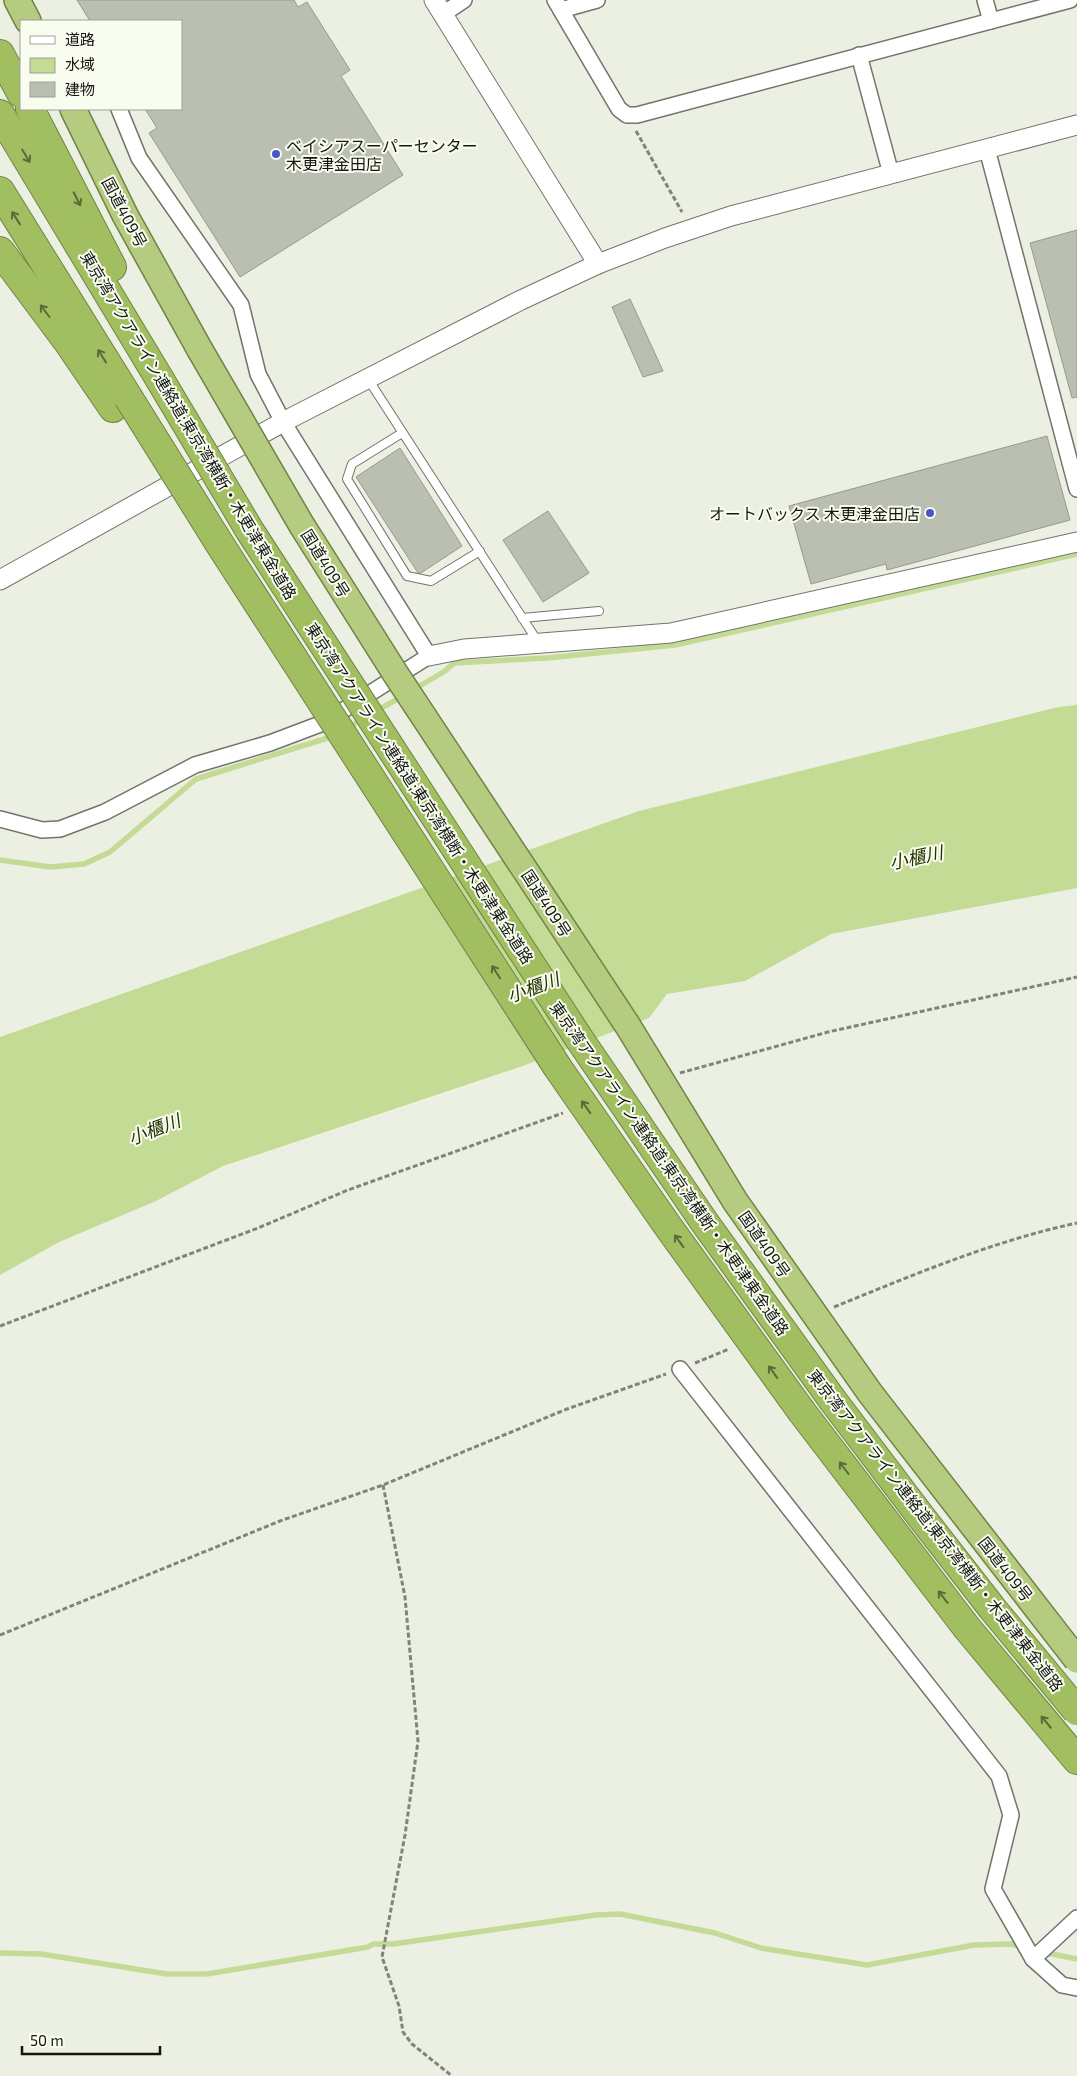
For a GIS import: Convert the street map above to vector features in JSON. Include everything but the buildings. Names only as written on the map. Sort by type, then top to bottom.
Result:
[{"type":"highway","points":[[17,0],[27,20]]},
{"type":"highway","points":[[0,54],[20,91]]},
{"type":"highway","points":[[31,110],[139,319],[164,375]]},
{"type":"highway","name":"国道409号","points":[[73,110],[125,215],[200,350],[301,524],[400,681],[628,1026],[735,1201],[870,1393],[1077,1660]]},
{"type":"highway","name":"東京湾アクアライン連絡道;東京湾横断・木更津東金道路","points":[[0,114],[164,375],[250,531],[578,1037],[705,1223],[834,1402],[992,1608],[1077,1711]]},
{"type":"highway","points":[[0,191],[121,402]]},
{"type":"highway","points":[[0,251],[68,342],[121,402]]},
{"type":"highway","name":"東京湾アクアライン連絡道;東京湾横断・木更津東金道路","points":[[121,402],[155,469],[219,543],[558,1068],[667,1225],[802,1412],[892,1531],[967,1628],[1077,1760]]},
{"type":"street","points":[[464,0],[439,7],[598,264]]},
{"type":"street","points":[[597,0],[558,5],[619,110],[627,115],[637,115],[1070,0]]},
{"type":"street","points":[[985,0],[991,21]]},
{"type":"street","points":[[859,55],[891,174]]},
{"type":"street","points":[[120,110],[139,158],[241,305],[258,374],[283,422],[429,656]]},
{"type":"street","points":[[0,580],[283,422],[519,301],[598,264],[665,238],[732,216],[1077,125]]},
{"type":"street","points":[[987,149],[1077,489]]},
{"type":"street","points":[[0,819],[42,830],[60,829],[105,812],[195,765],[270,743],[323,723],[429,656],[464,649],[671,633],[1077,542]]},
{"type":"street","points":[[680,1369],[999,1776],[1012,1815],[993,1889],[1033,1959],[1062,1985],[1077,1988]]},
{"type":"street","points":[[1033,1959],[1077,1918]]},
{"type":"lane","points":[[368,379],[539,644]]},
{"type":"lane","points":[[402,433],[352,464],[347,479],[407,576],[431,581],[480,551]]},
{"type":"lane","points":[[522,618],[599,611]]},
{"type":"path","points":[[627,115],[682,212]]},
{"type":"path","points":[[673,1075],[828,1032],[1077,977]]},
{"type":"path","points":[[0,1326],[258,1228],[348,1190],[567,1112]]},
{"type":"path","points":[[834,1307],[962,1257],[1009,1241],[1077,1223]]},
{"type":"path","points":[[0,1635],[280,1521],[383,1484],[567,1408],[680,1369],[734,1347]]},
{"type":"path","points":[[383,1484],[405,1597],[418,1741],[405,1835],[382,1957],[399,2006],[403,2032],[412,2044],[452,2076]]},
{"type":"water","name":"小櫃川","points":[[1077,705],[1077,888],[831,934],[745,981],[667,994],[649,1018],[520,1067],[223,1166],[156,1201],[59,1242],[0,1275],[0,1037],[639,811],[1058,707]]},
{"type":"waterway","points":[[413,690],[445,671],[454,663],[547,658],[675,645],[1077,554]]},
{"type":"waterway","points":[[376,711],[403,696]]},
{"type":"waterway","points":[[346,729],[364,718]]},
{"type":"waterway","points":[[0,860],[50,867],[84,864],[110,852],[196,779],[334,736]]},
{"type":"waterway","points":[[0,1953],[41,1954],[167,1974],[207,1974],[368,1947],[373,1944],[393,1944],[596,1915],[620,1914],[715,1933],[761,1948],[867,1965],[974,1945],[1011,1944],[1024,1947]]},
{"type":"waterway","points":[[1042,1952],[1077,1959]]},
{"type":"place","name":"ベイシアスーパーセンター 木更津金田店","points":[[276,154]]},
{"type":"place","name":"オートバックス 木更津金田店","points":[[930,513]]}]
